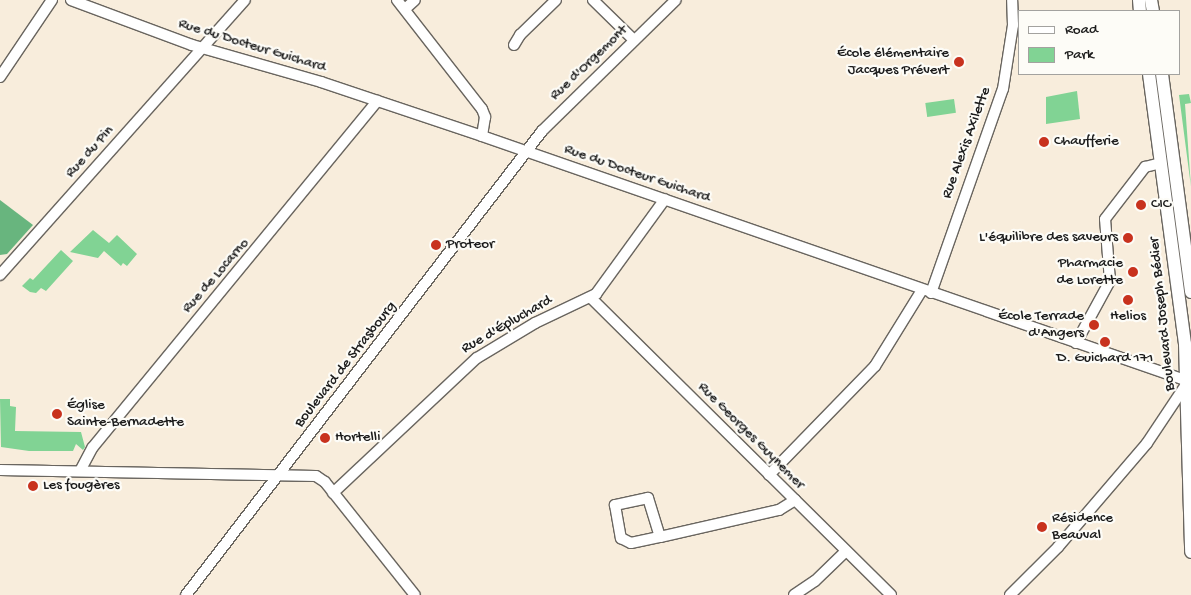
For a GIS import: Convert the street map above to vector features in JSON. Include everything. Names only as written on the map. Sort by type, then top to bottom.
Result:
[{"type":"main road","name":"Boulevard Joseph Bédier","points":[[1149,75],[1190,379],[1191,552]]},
{"type":"main road","name":"Boulevard Joseph Bédier","points":[[1162,75],[1191,292]]},
{"type":"street","points":[[0,77],[52,0]]},
{"type":"street","name":"Rue du Docteur Guichard","points":[[71,0],[201,48],[377,101],[482,136],[926,292],[1190,379]]},
{"type":"street","name":"Rue du Pin","points":[[0,275],[245,0]]},
{"type":"street","points":[[397,0],[484,112],[482,136]]},
{"type":"street","points":[[405,9],[416,0]]},
{"type":"street","points":[[514,45],[520,35],[556,0]]},
{"type":"street","points":[[593,0],[634,40]]},
{"type":"street","name":"Rue d'Orgemont","points":[[528,152],[558,115],[676,0]]},
{"type":"street","name":"Rue Alexis Axilette","points":[[770,475],[875,366],[926,292],[1003,89],[1013,25],[1012,0]]},
{"type":"street","name":"Rue de Locarno","points":[[80,470],[93,447],[377,101]]},
{"type":"street","name":"Boulevard de Strasbourg","points":[[186,595],[528,152]]},
{"type":"street","points":[[1076,343],[1110,281],[1105,218],[1144,167],[1161,163]]},
{"type":"street","name":"Rue d'Épluchard","points":[[333,492],[477,358],[535,323],[591,298],[665,199]]},
{"type":"street","name":"Rue Georges Guynemer","points":[[591,298],[891,595]]},
{"type":"street","points":[[1010,595],[1058,547],[1147,444],[1174,406],[1190,379]]},
{"type":"street","points":[[0,470],[80,470],[316,476],[333,492],[415,595]]},
{"type":"street","points":[[660,537],[648,498],[615,505],[621,538],[625,542],[660,537],[782,509],[795,500]]},
{"type":"street","points":[[794,595],[815,581],[846,551]]},
{"type":"green space","points":[[1077,91],[1080,119],[1046,124],[1046,97]]},
{"type":"green space","points":[[1189,94],[1191,103],[1185,104],[1191,187],[1179,95]]},
{"type":"green space","points":[[954,99],[956,113],[927,117],[925,103]]},
{"type":"green space","points":[[0,200],[33,225],[7,254],[0,255]]},
{"type":"green space","points":[[93,230],[109,243],[117,235],[137,254],[127,266],[123,263],[121,266],[104,251],[98,258],[70,252]]},
{"type":"green space","points":[[61,250],[73,261],[46,291],[41,288],[36,293],[30,292],[22,286],[30,278],[33,280]]},
{"type":"green space","points":[[0,399],[10,399],[10,406],[16,407],[15,431],[81,432],[85,447],[83,450],[76,444],[73,451],[29,451],[1,447]]},
{"type":"place","name":"École élémentaire Jacques Prévert","points":[[959,62]]},
{"type":"place","name":"Chaufferie","points":[[1044,142]]},
{"type":"place","name":"CIC","points":[[1141,205]]},
{"type":"place","name":"L'équilibre des saveurs","points":[[1128,238]]},
{"type":"place","name":"Proteor","points":[[436,245]]},
{"type":"place","name":"Pharmacie de Lorette","points":[[1133,272]]},
{"type":"place","name":"Helios","points":[[1128,300]]},
{"type":"place","name":"École Terrade d'Angers","points":[[1094,325]]},
{"type":"place","name":"D. Guichard 171","points":[[1105,342]]},
{"type":"place","name":"Église Sainte-Bernadette","points":[[57,414]]},
{"type":"place","name":"Hortelli","points":[[325,438]]},
{"type":"place","name":"Les fougères","points":[[33,486]]},
{"type":"place","name":"Résidence Beauval","points":[[1042,527]]}]
